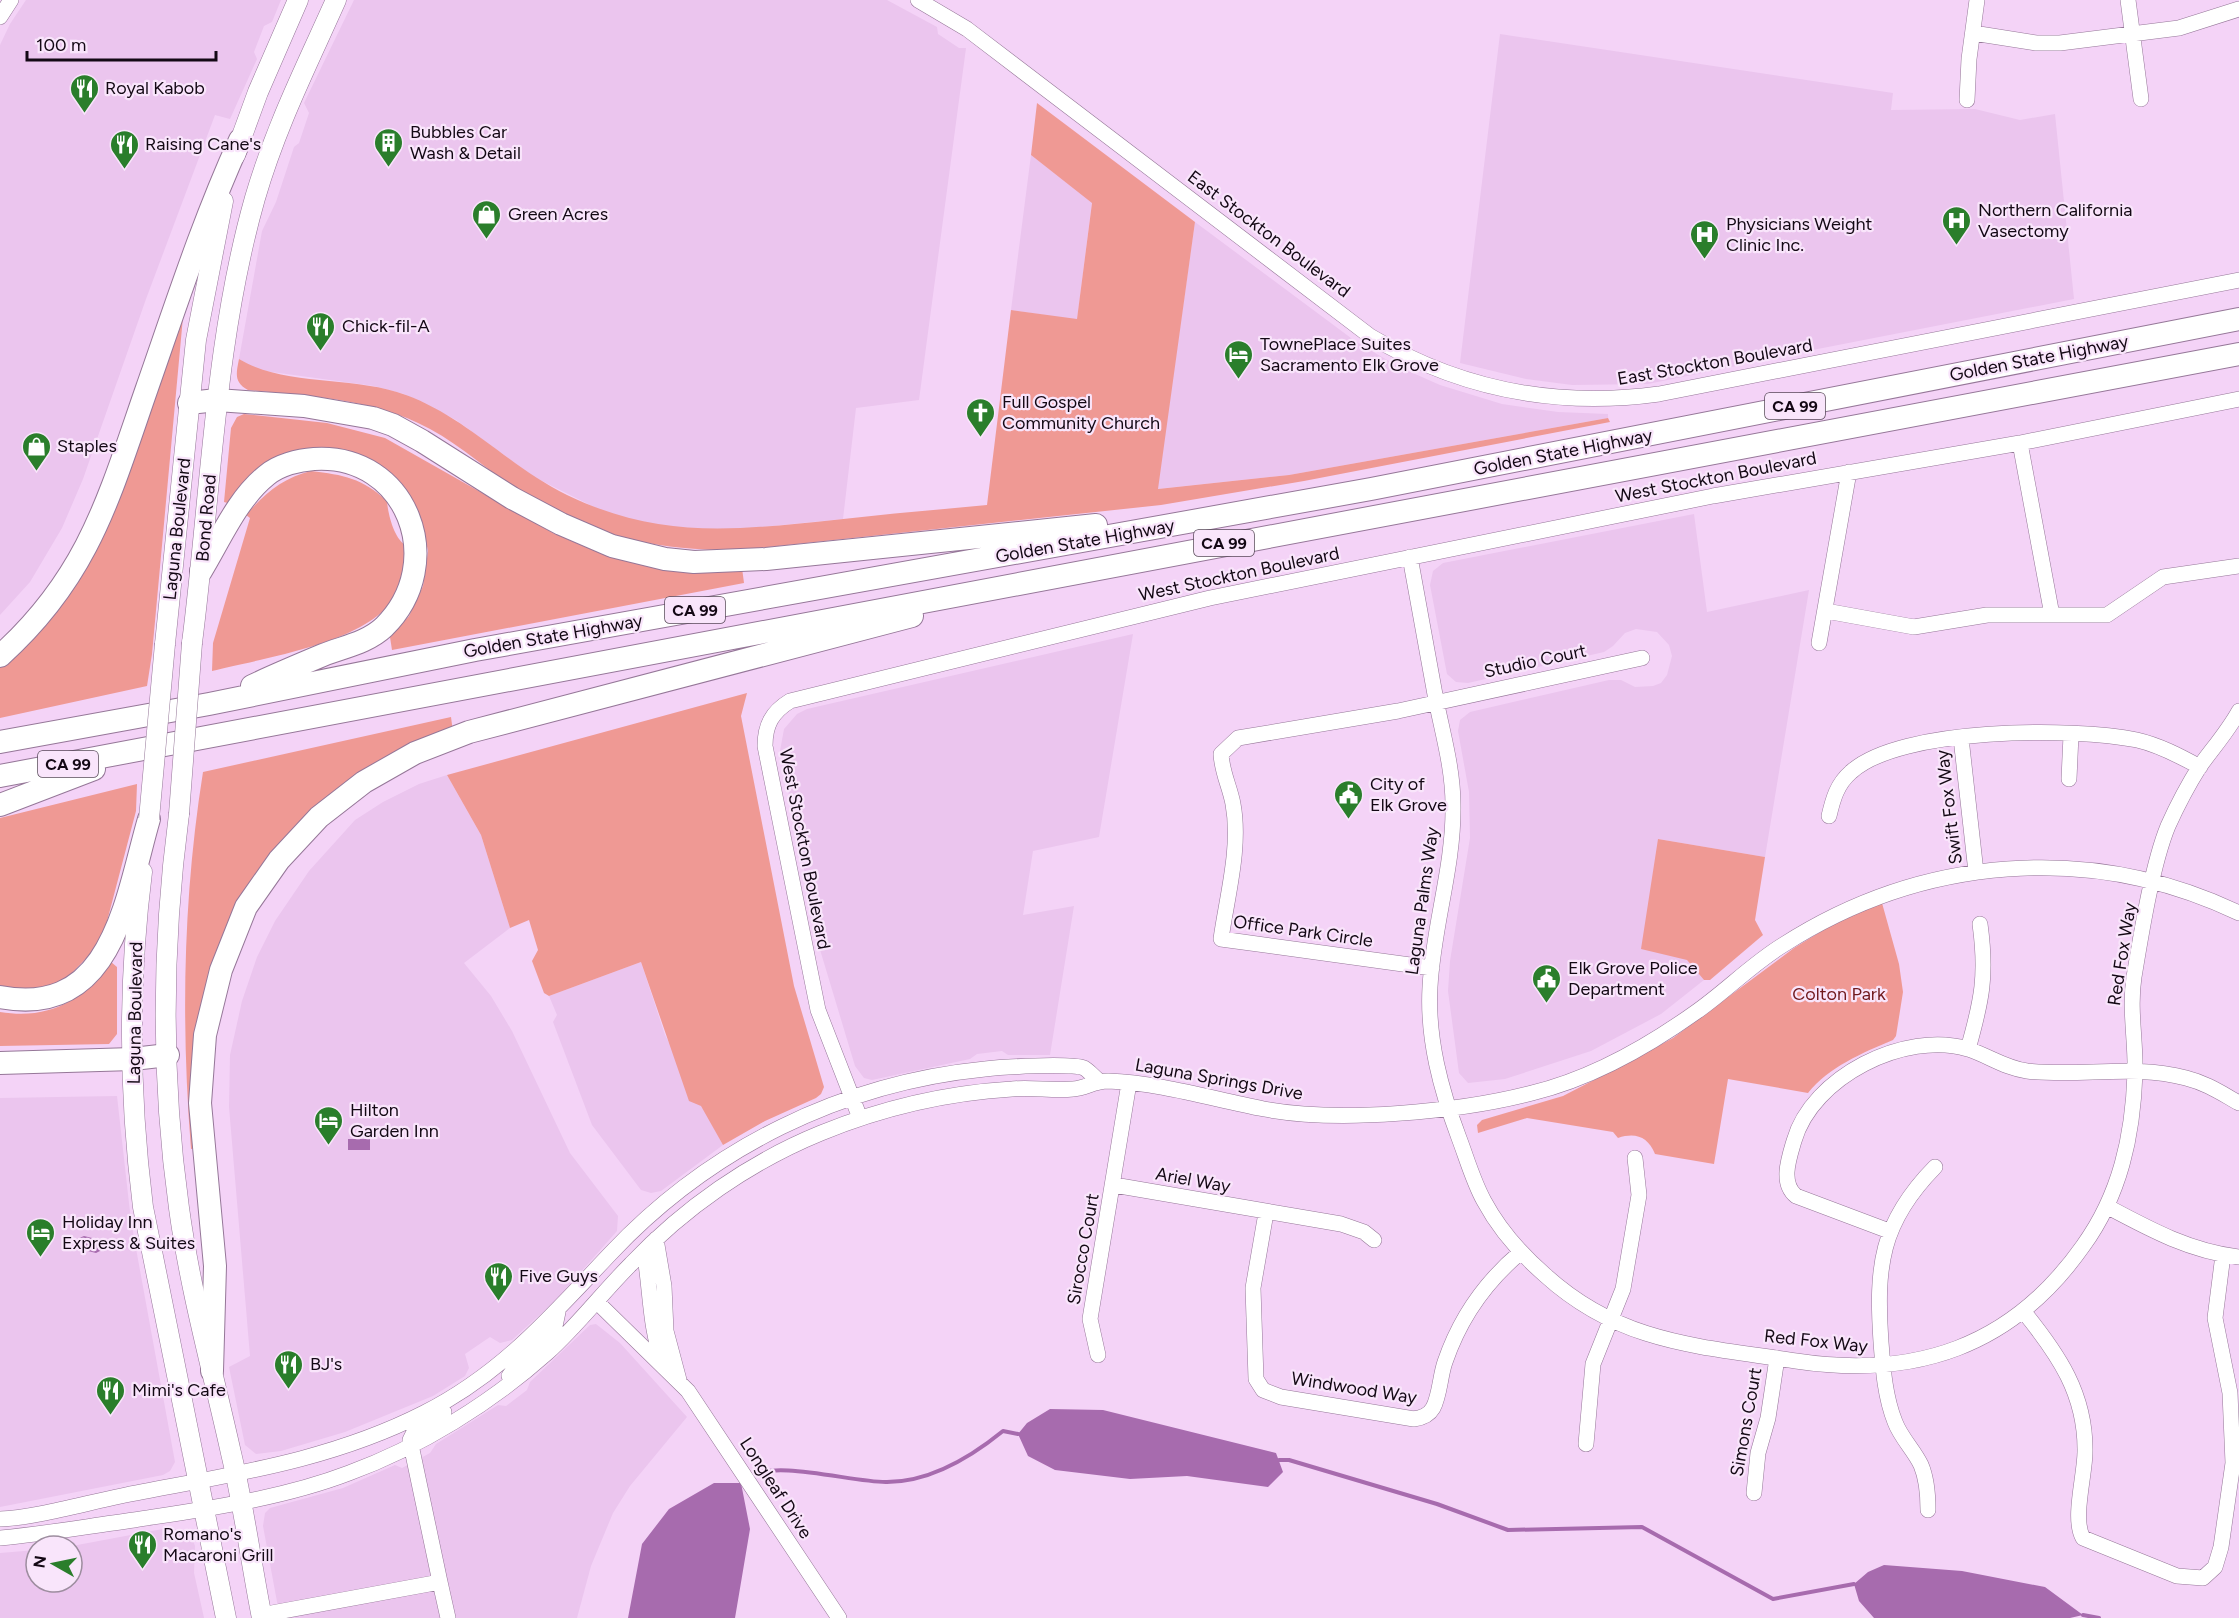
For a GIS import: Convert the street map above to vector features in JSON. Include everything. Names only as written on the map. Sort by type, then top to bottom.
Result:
[{"type":"highway","points":[[0,657],[21,638],[58,594],[89,545],[110,495],[217,190],[240,140]]},
{"type":"highway","name":"Golden State Highway","points":[[0,742],[209,704],[475,650],[1394,485],[2239,319]]},
{"type":"highway","name":"Golden State Highway","points":[[0,776],[2239,354]]},
{"type":"highway","points":[[189,403],[217,400],[345,412],[393,425],[552,520],[612,546],[665,559],[694,562],[738,561],[1146,520],[1181,524]]},
{"type":"highway","points":[[201,571],[245,494],[269,472],[299,460],[331,458],[362,467],[388,485],[407,512],[417,542],[415,574],[403,604],[382,629],[355,645],[325,654],[209,704]]},
{"type":"highway","points":[[212,1371],[215,1266],[200,1103],[205,1035],[221,970],[246,908],[279,860],[319,817],[364,782],[415,753],[469,732],[1105,566]]},
{"type":"highway","points":[[0,805],[136,752]]},
{"type":"highway","points":[[0,997],[21,1001],[54,996],[84,980],[106,954],[119,923],[149,819]]},
{"type":"highway","points":[[0,1063],[133,1059],[168,1055]]},
{"type":"main road","points":[[189,403],[196,340],[214,236],[240,140],[298,0]]},
{"type":"main road","name":"Bond Road","points":[[168,1055],[170,912],[192,643],[217,400],[232,300],[255,196],[293,90],[336,0]]},
{"type":"main road","name":"Laguna Boulevard","points":[[189,403],[134,963],[133,1059],[136,1153],[143,1207],[226,1618]]},
{"type":"main road","name":"Laguna Boulevard","points":[[168,1055],[173,1157],[179,1211],[236,1474],[261,1617]]},
{"type":"street","points":[[0,17],[11,0]]},
{"type":"street","name":"East Stockton Boulevard","points":[[918,0],[975,35],[1370,336],[1426,365],[1524,395],[1605,400],[1659,394],[2239,280]]},
{"type":"street","points":[[1967,100],[1977,0]]},
{"type":"street","points":[[2128,0],[2140,99]]},
{"type":"street","points":[[1973,33],[2048,43],[2180,28],[2239,9]]},
{"type":"street","name":"West Stockton Boulevard","points":[[860,1119],[818,1010],[809,976],[765,746],[769,721],[779,708],[799,698],[1156,611],[1410,557],[1849,472],[2020,443],[2239,399]]},
{"type":"street","points":[[2020,443],[2052,615]]},
{"type":"street","points":[[1820,643],[1849,472]]},
{"type":"street","name":"Laguna Palms Way","points":[[1410,557],[1451,772],[1454,805],[1450,854],[1432,968],[1431,1023],[1438,1072],[1448,1108]]},
{"type":"street","points":[[1826,611],[1914,627],[1987,615],[2107,615],[2163,577],[2239,566]]},
{"type":"street","name":"Studio Court","points":[[1436,700],[1642,658]]},
{"type":"street","name":"Office Park Circle","points":[[1432,968],[1221,939],[1234,834],[1233,804],[1222,771],[1221,754],[1238,738],[1398,711],[1436,700]]},
{"type":"street","name":"Red Fox Way","points":[[1448,1108],[1483,1199],[1521,1252],[1560,1289],[1611,1322],[1664,1340],[1845,1366],[1882,1366],[1951,1352],[1978,1340],[2024,1312],[2065,1269],[2108,1207],[2124,1163],[2135,1071],[2132,1026],[2133,990],[2153,882],[2167,829],[2200,767],[2239,711]]},
{"type":"street","points":[[1829,816],[1833,796],[1840,784],[1862,764],[1896,749],[1924,742],[2010,733],[2138,740],[2200,767]]},
{"type":"street","points":[[2069,779],[2071,735]]},
{"type":"street","name":"Swift Fox Way","points":[[1961,738],[1977,872]]},
{"type":"street","name":"Laguna Springs Drive","points":[[203,1510],[334,1478],[410,1445],[457,1419],[508,1385],[545,1355],[656,1239],[704,1199],[743,1172],[784,1149],[860,1119],[908,1104],[945,1096],[1008,1089],[1078,1089],[1098,1080],[1178,1090],[1269,1110],[1317,1115],[1363,1115],[1448,1108],[1528,1094],[1593,1071],[1626,1056],[1694,1013],[1782,945],[1842,912],[1915,885],[1977,872],[2010,868],[2082,868],[2153,882],[2193,894],[2239,914]]},
{"type":"street","points":[[1968,1049],[1983,994],[1985,959],[1980,924]]},
{"type":"street","points":[[1889,1231],[1791,1192],[1787,1179],[1788,1164],[1799,1128],[1814,1104],[1830,1087],[1874,1059],[1922,1047],[1968,1049],[1994,1062],[2027,1071],[2135,1071],[2185,1077],[2216,1088],[2239,1103]]},
{"type":"street","name":"Laguna Springs Drive","points":[[197,1480],[286,1464],[341,1448],[398,1425],[450,1399],[501,1363],[558,1312],[611,1252],[685,1186],[775,1129],[850,1097],[930,1076],[1011,1067],[1083,1068],[1098,1080]]},
{"type":"street","name":"Sirocco Court","points":[[1098,1355],[1090,1319],[1114,1185],[1129,1083]]},
{"type":"street","points":[[1586,1444],[1593,1364],[1623,1289],[1639,1195],[1635,1158]]},
{"type":"street","points":[[1928,1510],[1926,1482],[1921,1465],[1894,1421],[1882,1366],[1877,1307],[1883,1253],[1889,1231],[1923,1180],[1935,1167]]},
{"type":"street","name":"Ariel Way","points":[[1114,1185],[1266,1213],[1341,1224],[1364,1232],[1374,1240]]},
{"type":"street","points":[[2108,1207],[2165,1238],[2223,1255],[2239,1257]]},
{"type":"street","name":"Windwood Way","points":[[1266,1213],[1253,1288],[1258,1384],[1263,1390],[1281,1397],[1414,1419],[1422,1418],[1433,1409],[1451,1344],[1467,1312],[1495,1275],[1521,1252]]},
{"type":"street","name":"Longleaf Drive","points":[[656,1239],[664,1286],[666,1331],[679,1380]]},
{"type":"street","name":"Longleaf Drive","points":[[644,1251],[650,1287],[653,1334],[664,1366]]},
{"type":"street","points":[[2024,1312],[2056,1351],[2079,1407],[2086,1450],[2078,1524],[2083,1538],[2162,1571],[2204,1578],[2215,1567],[2221,1547],[2233,1463],[2230,1393],[2215,1318],[2223,1255]]},
{"type":"street","name":"Longleaf Drive","points":[[597,1302],[679,1380],[736,1461],[839,1618]]},
{"type":"street","points":[[508,1385],[512,1371],[554,1331],[558,1312]]},
{"type":"street","name":"Simons Court","points":[[1754,1493],[1758,1453],[1768,1419],[1777,1358]]},
{"type":"street","points":[[457,1419],[464,1403],[498,1379],[501,1363]]},
{"type":"street","points":[[448,1618],[410,1445],[414,1432],[443,1413],[450,1399]]},
{"type":"street","points":[[0,1519],[197,1480]]},
{"type":"street","points":[[0,1538],[203,1510]]},
{"type":"street","points":[[261,1617],[440,1582]]},
{"type":"shaded area","points":[[26,0],[281,0],[272,22],[264,26],[254,52],[257,59],[230,119],[215,115],[146,299],[83,479],[62,528],[30,582],[0,615],[0,45],[10,24]]},
{"type":"shaded area","points":[[354,0],[887,0],[937,27],[938,34],[959,48],[966,48],[919,400],[856,408],[843,519],[733,530],[674,528],[628,519],[598,509],[534,477],[456,420],[404,394],[374,386],[257,370],[239,359],[262,231],[276,202],[294,147],[299,143],[309,113],[304,103]]},
{"type":"shaded area","points":[[1500,34],[1893,93],[1891,110],[1975,109],[2020,120],[2055,114],[2074,299],[1777,357],[1770,355],[1743,361],[1741,365],[1648,384],[1572,385],[1526,379],[1460,363]]},
{"type":"shaded area","points":[[1031,155],[1092,202],[1077,320],[1011,310]]},
{"type":"shaded area","points":[[1195,222],[1355,341],[1397,366],[1440,385],[1502,404],[1558,412],[1608,414],[1608,418],[1289,475],[1157,489]]},
{"type":"shaded area","points":[[1694,514],[1707,612],[1809,590],[1765,857],[1658,839],[1687,960],[1704,980],[1661,1014],[1591,1051],[1505,1079],[1468,1083],[1459,1073],[1448,991],[1450,961],[1470,838],[1469,792],[1458,731],[1460,720],[1470,712],[1609,680],[1621,680],[1635,687],[1653,686],[1661,683],[1667,675],[1672,656],[1669,645],[1657,632],[1636,629],[1625,633],[1604,652],[1468,683],[1456,682],[1447,674],[1430,585],[1433,571],[1443,563]]},
{"type":"shaded area","points":[[1133,634],[1099,837],[1033,851],[1023,915],[1074,906],[1050,1055],[1008,1055],[1002,1051],[977,1054],[970,1059],[872,1080],[864,1078],[855,1066],[815,933],[820,926],[815,902],[810,899],[780,751],[784,729],[797,714],[807,709]]},
{"type":"shaded area","points":[[447,775],[481,835],[510,928],[464,963],[491,996],[512,1031],[570,1153],[618,1216],[617,1231],[557,1299],[512,1340],[500,1343],[490,1337],[465,1354],[469,1368],[465,1376],[433,1396],[345,1432],[281,1451],[256,1454],[245,1445],[229,1367],[250,1356],[229,1107],[230,1055],[242,1001],[257,957],[275,921],[309,871],[355,820],[383,802],[419,784]]},
{"type":"shaded area","points":[[641,962],[665,1035],[723,1145],[661,1191],[651,1193],[641,1190],[592,1125],[553,1022],[557,1015],[549,996]]},
{"type":"shaded area","points":[[117,1096],[131,1221],[175,1462],[170,1471],[163,1475],[0,1507],[0,1098]]},
{"type":"shaded area","points":[[348,1139],[370,1139],[370,1150],[348,1150]]},
{"type":"shaded area","points":[[84,1236],[100,1240],[102,1250],[96,1253],[80,1249],[77,1239]]},
{"type":"shaded area","points":[[596,1324],[620,1343],[687,1417],[630,1486],[613,1513],[591,1566],[577,1618],[280,1618],[263,1526],[265,1513],[270,1508],[343,1488],[395,1465],[402,1468],[430,1453],[436,1444],[498,1405],[506,1406],[527,1390],[530,1382],[590,1325]]},
{"type":"shaded area","points":[[1050,1409],[1103,1410],[1276,1453],[1283,1472],[1268,1487],[1187,1476],[1130,1479],[1055,1470],[1028,1456],[1018,1434],[1027,1423]]},
{"type":"shaded area","points":[[714,1483],[741,1483],[750,1529],[735,1618],[628,1618],[642,1544],[669,1509]]},
{"type":"shaded area","points":[[168,1528],[184,1531],[192,1538],[195,1546],[194,1573],[204,1618],[0,1618],[0,1553],[24,1551],[24,1594],[84,1594],[84,1544]]},
{"type":"shaded area","points":[[1884,1565],[1962,1571],[2045,1587],[2083,1615],[2070,1618],[1874,1618],[1859,1601],[1854,1584],[1868,1572]]},
{"type":"green space","points":[[1037,103],[1195,222],[1158,489],[1289,475],[1608,418],[1610,422],[1304,481],[1161,505],[742,550],[713,550],[683,548],[626,538],[572,520],[520,492],[444,437],[398,415],[334,399],[248,390],[238,381],[239,359],[277,374],[364,385],[406,395],[448,416],[526,471],[567,495],[634,519],[667,525],[699,528],[764,527],[987,505],[1011,310],[1077,319],[1092,203],[1031,155]]},
{"type":"green space","points":[[183,317],[152,654],[147,686],[0,718],[0,666],[35,636]]},
{"type":"green space","points":[[244,414],[327,423],[385,438],[553,533],[588,548],[742,568],[744,583],[392,650],[390,637],[409,616],[423,586],[428,551],[421,518],[404,487],[322,449],[231,504],[224,502],[231,428],[237,417]]},
{"type":"green space","points":[[311,471],[361,482],[387,501],[395,533],[407,546],[404,571],[396,595],[383,612],[340,637],[285,654],[212,671],[213,643],[250,518],[246,515],[275,487]]},
{"type":"green space","points":[[747,693],[741,716],[794,986],[824,1087],[816,1098],[765,1121],[723,1145],[701,1106],[689,1101],[641,962],[549,996],[544,993],[532,961],[538,950],[529,920],[510,928],[481,835],[447,775]]},
{"type":"green space","points":[[451,717],[453,732],[363,774],[216,956],[197,1148],[191,1149],[186,1055],[186,960],[191,866],[203,772]]},
{"type":"green space","points":[[137,784],[136,811],[105,929],[96,948],[68,977],[51,987],[0,990],[0,818]]},
{"type":"green space","points":[[1658,839],[1765,857],[1755,920],[1763,935],[1710,980],[1704,980],[1687,960],[1641,949]]},
{"type":"green space","name":"Colton Park","points":[[1882,903],[1899,964],[1903,992],[1896,1036],[1893,1040],[1836,1068],[1808,1093],[1728,1079],[1714,1164],[1655,1154],[1649,1143],[1641,1137],[1618,1138],[1613,1132],[1527,1118],[1478,1133],[1477,1125],[1482,1120],[1563,1096],[1673,1038],[1794,948],[1838,921]]},
{"type":"green space","points":[[111,962],[117,967],[117,1034],[109,1044],[0,1046],[0,1012],[34,1013],[63,1005],[88,987]]},
{"type":"waterway","points":[[750,1477],[761,1472],[777,1470],[873,1481],[903,1481],[934,1473],[964,1459],[1003,1431],[1018,1434]]},
{"type":"waterway","points":[[1279,1460],[1289,1460],[1437,1504],[1508,1530],[1642,1527],[1773,1599],[1854,1584]]},
{"type":"waterway","points":[[2083,1615],[2099,1618]]},
{"type":"place","name":"Royal Kabob","points":[[84,114]]},
{"type":"place","name":"Bubbles Car Wash & Detail","points":[[389,168]]},
{"type":"place","name":"Raising Cane's","points":[[124,170]]},
{"type":"place","name":"Green Acres","points":[[487,240]]},
{"type":"place","name":"Northern California Vasectomy","points":[[1957,246]]},
{"type":"place","name":"Physicians Weight Clinic Inc.","points":[[1705,260]]},
{"type":"place","name":"Chick-fil-A","points":[[321,352]]},
{"type":"place","name":"TownePlace Suites Sacramento Elk Grove","points":[[1239,380]]},
{"type":"place","name":"Full Gospel Community Church","points":[[981,438]]},
{"type":"place","name":"Staples","points":[[36,472]]},
{"type":"place","name":"City of Elk Grove","points":[[1349,820]]},
{"type":"place","name":"Elk Grove Police Department","points":[[1547,1004]]},
{"type":"place","name":"Hilton Garden Inn","points":[[329,1146]]},
{"type":"place","name":"Holiday Inn Express & Suites","points":[[41,1258]]},
{"type":"place","name":"Five Guys","points":[[498,1302]]},
{"type":"place","name":"BJ's","points":[[289,1390]]},
{"type":"place","name":"Mimi's Cafe","points":[[111,1416]]},
{"type":"place","name":"Romano's Macaroni Grill","points":[[142,1570]]}]
